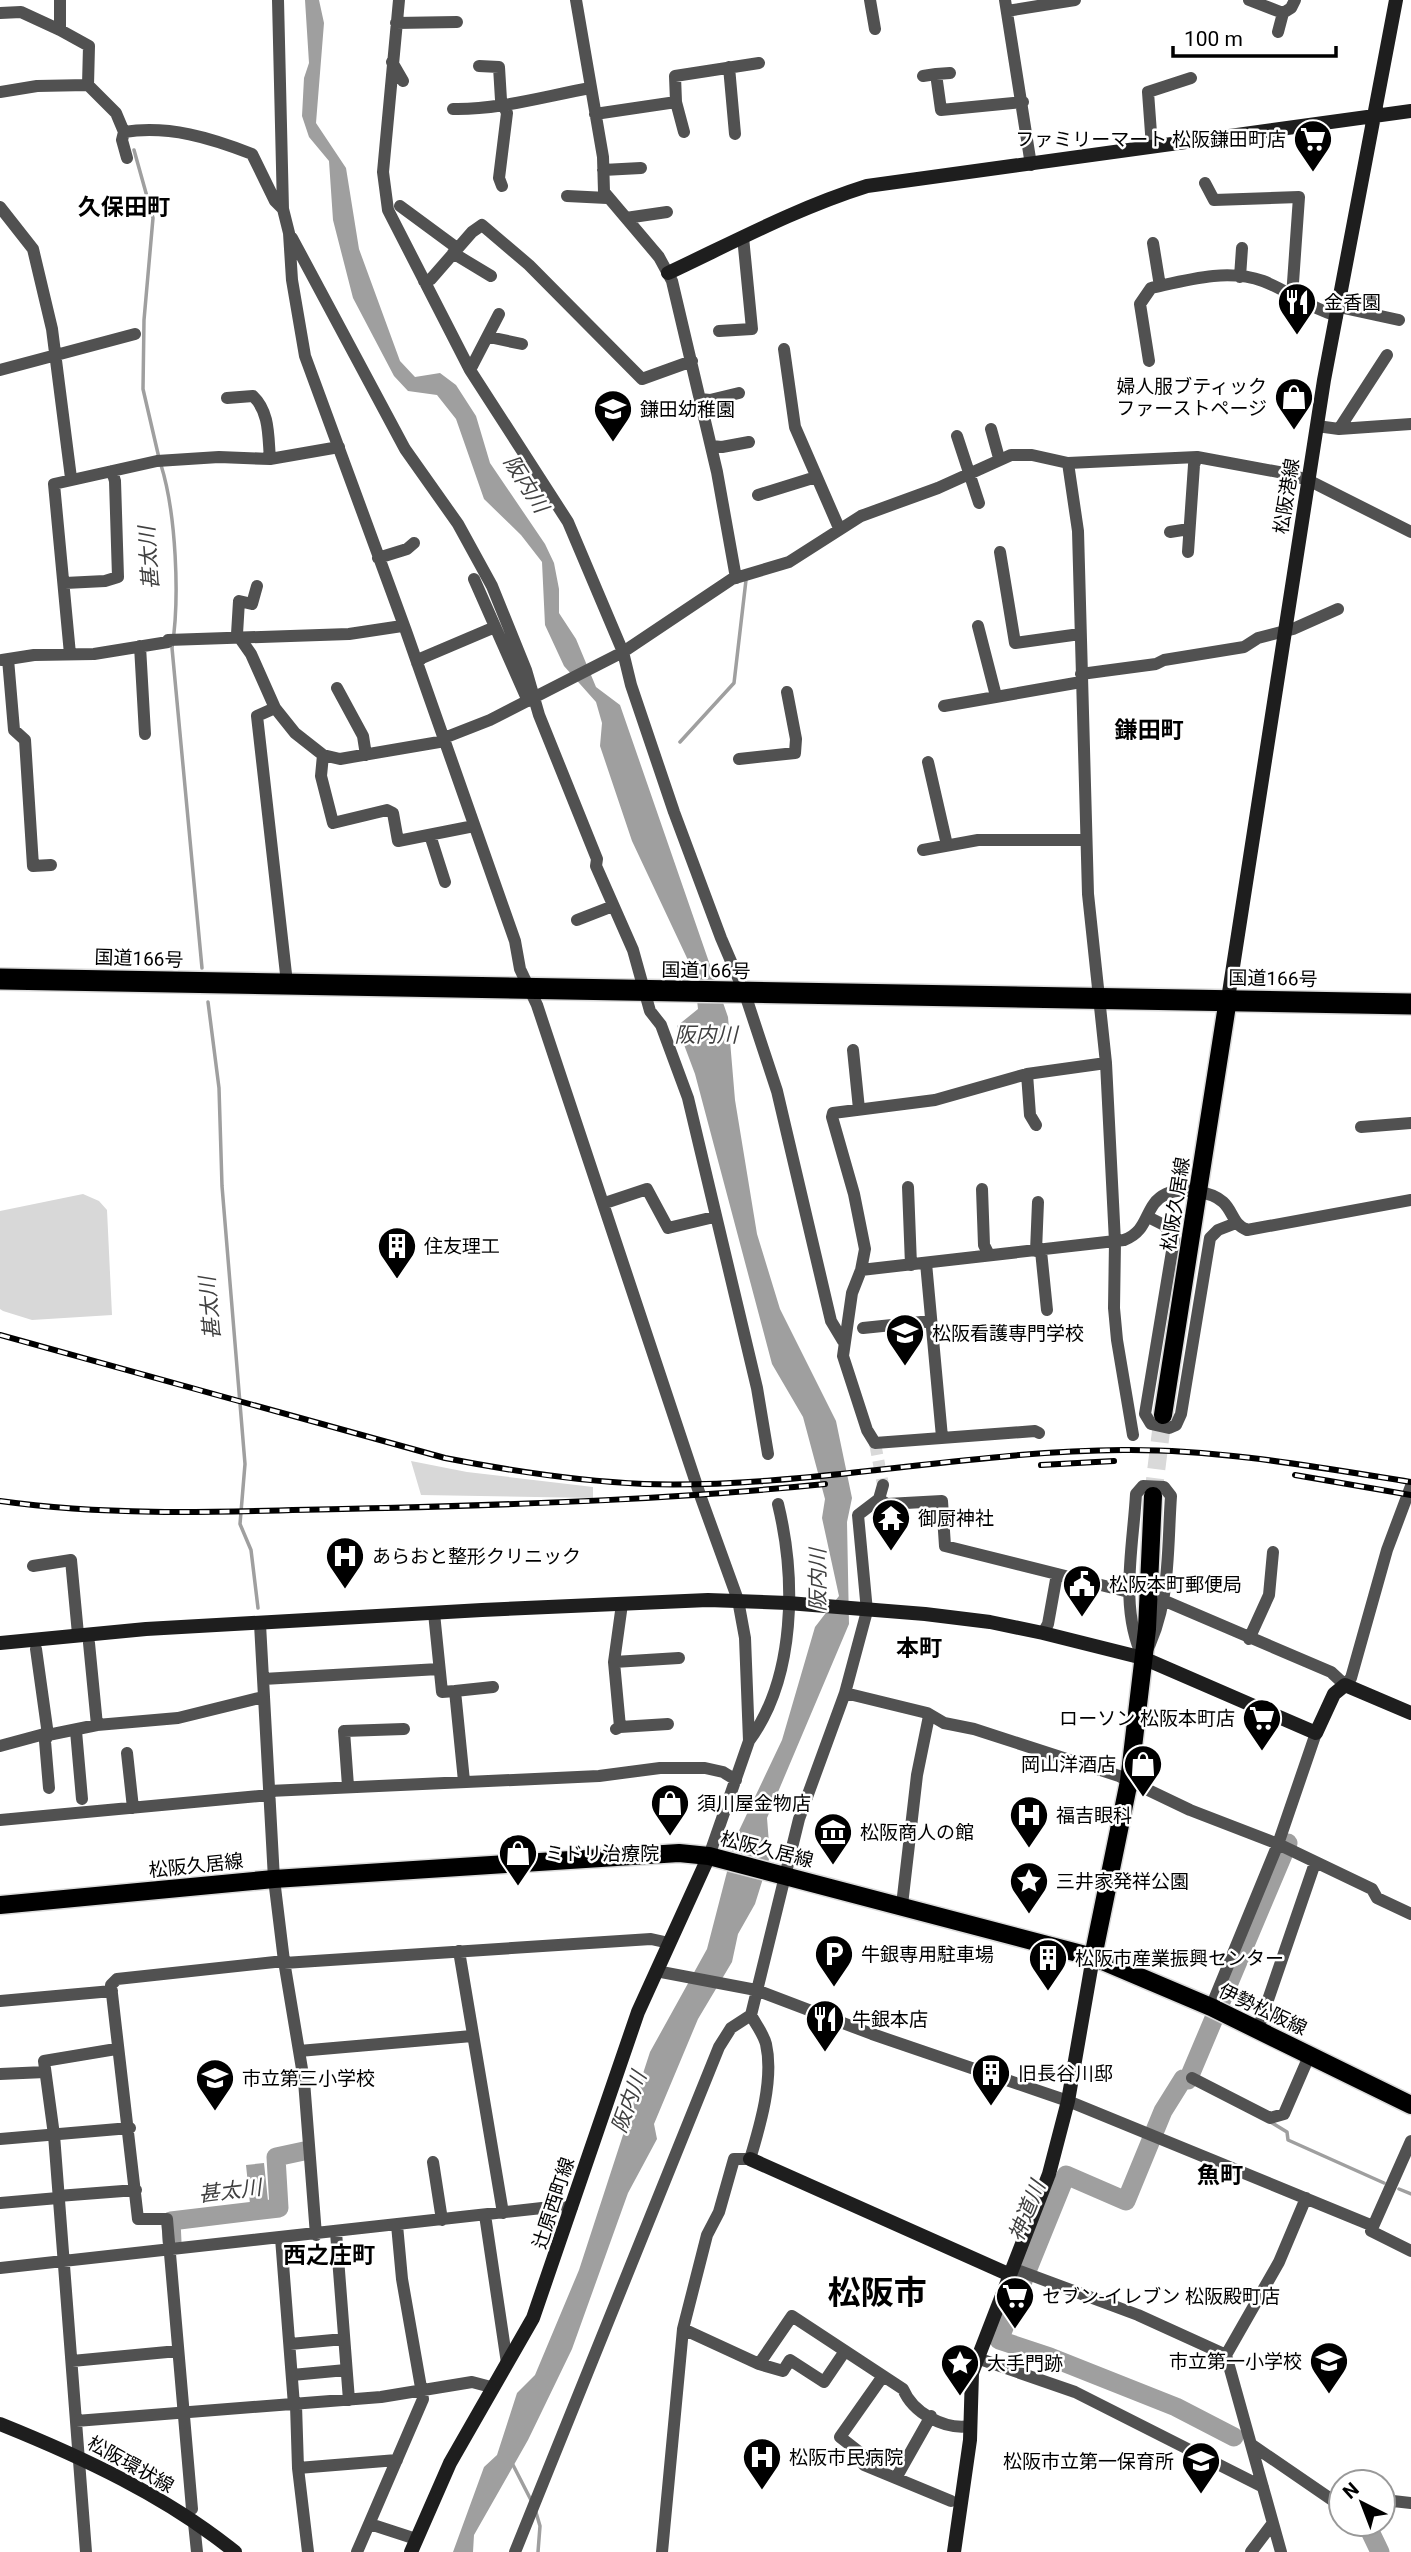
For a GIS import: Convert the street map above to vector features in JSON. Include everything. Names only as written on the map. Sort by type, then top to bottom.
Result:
[{"type":"highway","name":"国道166号","points":[[0,979],[1411,1004]]},
{"type":"main road","name":"松阪久居線","points":[[1163,1415],[1228,999]]},
{"type":"main road","points":[[1093,1956],[1129,1781],[1143,1658],[1153,1496]]},
{"type":"main road","name":"松阪久居線","points":[[0,1905],[274,1878],[679,1853],[713,1857],[778,1873],[1093,1956]]},
{"type":"main road","name":"伊勢松阪線","points":[[1093,1956],[1258,2029],[1411,2105]]},
{"type":"street","points":[[60,0],[60,30]]},
{"type":"street","points":[[278,0],[283,209],[289,233],[292,280],[305,356],[417,663],[527,988],[537,1005],[700,1495],[738,1600],[745,1638],[749,1741]]},
{"type":"street","points":[[399,0],[383,191],[388,210],[470,370],[568,522],[621,653],[674,811],[784,1115],[831,1321],[843,1341]]},
{"type":"street","points":[[576,0],[595,114],[604,192],[659,257],[668,273],[679,304],[744,576]]},
{"type":"street","points":[[870,0],[875,29]]},
{"type":"street","points":[[1031,165],[1006,6],[1075,0]]},
{"type":"street","points":[[1250,0],[1283,13]]},
{"type":"street","points":[[1278,32],[1283,13],[1291,8],[1295,0]]},
{"type":"street","name":"松阪港線","points":[[1228,999],[1317,426],[1395,0]]},
{"type":"street","points":[[0,13],[21,12],[88,42],[88,85],[116,113],[124,132],[122,140],[127,158]]},
{"type":"street","points":[[396,23],[457,22]]},
{"type":"street","points":[[392,62],[403,81]]},
{"type":"street","points":[[684,132],[676,102],[675,76],[759,63]]},
{"type":"street","points":[[479,66],[499,67],[500,100],[506,106],[505,146],[499,178],[502,186]]},
{"type":"street","points":[[729,67],[735,134]]},
{"type":"street","points":[[950,73],[929,75],[941,110],[1023,102]]},
{"type":"street","points":[[1152,148],[1148,92],[1191,78]]},
{"type":"street","points":[[0,92],[37,86],[88,85]]},
{"type":"street","points":[[453,109],[474,110],[506,106],[591,88]]},
{"type":"street","points":[[595,114],[676,102]]},
{"type":"street","points":[[668,273],[825,199],[867,186],[1411,111]]},
{"type":"street","points":[[124,132],[172,131],[193,134],[252,154],[275,201],[283,209]]},
{"type":"street","points":[[603,170],[641,168]]},
{"type":"street","points":[[1205,183],[1214,200],[1298,197],[1292,297]]},
{"type":"street","points":[[567,196],[607,198]]},
{"type":"street","points":[[400,206],[455,251],[491,275]]},
{"type":"street","points":[[0,207],[33,249],[52,329],[71,478]]},
{"type":"street","points":[[626,218],[667,212]]},
{"type":"street","points":[[424,281],[431,279],[482,225],[642,379],[692,361]]},
{"type":"street","points":[[289,233],[405,449],[458,524],[492,586],[531,699],[633,950],[647,992],[650,1011],[661,1025],[688,1098],[714,1217],[757,1388],[768,1454]]},
{"type":"street","points":[[719,331],[752,329],[743,237]]},
{"type":"street","points":[[1153,243],[1160,286]]},
{"type":"street","points":[[1240,277],[1242,248]]},
{"type":"street","points":[[1149,361],[1140,304],[1151,288],[1220,274],[1264,281],[1313,309],[1399,320]]},
{"type":"street","points":[[292,280],[301,275],[312,276]]},
{"type":"street","points":[[470,370],[499,314]]},
{"type":"street","points":[[0,370],[135,334]]},
{"type":"street","points":[[489,337],[522,344]]},
{"type":"street","points":[[784,349],[795,427],[839,528]]},
{"type":"street","points":[[1339,429],[1387,355]]},
{"type":"street","points":[[701,399],[710,400],[739,393]]},
{"type":"street","points":[[227,398],[253,396],[260,403],[265,411],[270,459]]},
{"type":"street","points":[[1317,426],[1339,429],[1411,424]]},
{"type":"street","points":[[990,429],[999,458]]},
{"type":"street","points":[[957,436],[979,503]]},
{"type":"street","points":[[711,446],[722,447],[749,442]]},
{"type":"street","points":[[69,654],[65,583],[54,484],[71,478],[160,461],[219,457],[270,459],[339,447]]},
{"type":"street","points":[[257,586],[253,604],[239,601],[237,634],[251,654],[275,708],[295,733],[323,755],[340,759],[444,740],[621,653],[744,576],[804,555],[839,528],[881,507],[938,488],[999,458],[1032,455],[1068,463],[1198,457],[1308,480],[1411,532]]},
{"type":"street","points":[[1188,552],[1194,465],[1198,457]]},
{"type":"street","points":[[1068,463],[1078,531],[1086,840],[1091,936],[1106,1063],[1115,1242],[1116,1330],[1133,1435]]},
{"type":"street","points":[[65,583],[105,581],[118,577],[115,481],[111,471]]},
{"type":"street","points":[[758,495],[816,477]]},
{"type":"street","points":[[1170,533],[1189,529]]},
{"type":"street","points":[[378,558],[407,550],[414,543]]},
{"type":"street","points":[[1000,552],[1015,643],[1080,634]]},
{"type":"street","points":[[474,579],[531,699]]},
{"type":"street","points":[[944,706],[1156,664],[1164,660],[1244,647],[1258,638],[1285,631],[1338,609]]},
{"type":"street","points":[[51,865],[33,866],[25,740],[14,730],[4,660],[140,646],[171,640],[349,634],[402,626]]},
{"type":"street","points":[[978,626],[996,696]]},
{"type":"street","points":[[417,663],[495,627]]},
{"type":"street","points":[[140,646],[145,734]]},
{"type":"street","points":[[337,688],[363,736],[366,755]]},
{"type":"street","points":[[739,759],[795,752],[796,739],[787,692]]},
{"type":"street","points":[[275,708],[257,716],[287,983]]},
{"type":"street","points":[[323,755],[321,776],[332,823],[387,810],[393,813],[398,841],[474,826]]},
{"type":"street","points":[[928,762],[947,845]]},
{"type":"street","points":[[430,835],[445,882]]},
{"type":"street","points":[[923,850],[978,840],[1086,840]]},
{"type":"street","points":[[577,920],[613,906]]},
{"type":"street","points":[[853,1050],[859,1109]]},
{"type":"street","points":[[1039,1433],[875,1443],[843,1356],[843,1341],[852,1293],[861,1270],[864,1249],[857,1208],[832,1117],[833,1113],[935,1100],[1027,1074],[1106,1063]]},
{"type":"street","points":[[1027,1074],[1030,1115],[1036,1125]]},
{"type":"street","points":[[1361,1126],[1411,1123]]},
{"type":"street","points":[[908,1187],[911,1265]]},
{"type":"street","points":[[605,1203],[647,1189],[668,1228],[714,1217]]},
{"type":"street","points":[[982,1189],[984,1245],[989,1255]]},
{"type":"street","points":[[861,1270],[1115,1242],[1135,1235],[1144,1226],[1153,1204],[1165,1194],[1180,1191],[1199,1192],[1223,1202],[1236,1223],[1247,1230],[1411,1200]]},
{"type":"street","points":[[1038,1202],[1039,1251],[1047,1310]]},
{"type":"street","points":[[1148,1217],[1164,1225],[1174,1239],[1145,1414],[1154,1426],[1169,1428],[1176,1425],[1210,1238],[1217,1230],[1236,1223]]},
{"type":"street","points":[[926,1263],[942,1437]]},
{"type":"street","points":[[863,1328],[931,1321]]},
{"type":"street","points":[[1127,1393],[1148,1393]]},
{"type":"street","points":[[750,2159],[767,2069],[765,2040],[751,2015],[751,1989],[778,1873],[845,1693],[863,1611],[858,1515],[879,1499],[883,1485]]},
{"type":"street","points":[[1143,1486],[1164,1487],[1171,1496],[1165,1601],[1155,1637],[1143,1658],[1133,1637],[1129,1592],[1136,1494],[1143,1486]]},
{"type":"street","points":[[1215,2009],[1283,1847],[1316,1733],[1334,1694],[1351,1678],[1387,1550],[1411,1486]]},
{"type":"street","points":[[879,1499],[887,1504],[942,1501],[944,1546],[1129,1592]]},
{"type":"street","points":[[713,1857],[749,1741],[759,1727],[780,1669],[788,1634],[789,1575],[778,1504]]},
{"type":"street","points":[[1249,1639],[1269,1595],[1273,1552]]},
{"type":"street","points":[[33,1566],[71,1560],[97,1726]]},
{"type":"street","points":[[1043,1633],[1048,1624],[1057,1574]]},
{"type":"street","points":[[0,1643],[83,1639],[260,1623],[738,1600],[990,1622],[1043,1633],[1143,1658],[1316,1733]]},
{"type":"street","points":[[1165,1601],[1331,1672],[1345,1685],[1411,1713]]},
{"type":"street","points":[[622,1604],[614,1661],[618,1728],[668,1724]]},
{"type":"street","points":[[434,1613],[442,1692],[493,1687]]},
{"type":"street","points":[[260,1623],[274,1878],[284,1962],[299,2051],[316,2235]]},
{"type":"street","points":[[36,1648],[48,1734],[45,1741],[49,1788]]},
{"type":"street","points":[[614,1661],[679,1658]]},
{"type":"street","points":[[263,1679],[439,1669]]},
{"type":"street","points":[[455,1691],[464,1781]]},
{"type":"street","points":[[845,1693],[927,1713],[929,1716],[1129,1781],[1190,1810],[1283,1847],[1372,1889],[1377,1898],[1411,1914]]},
{"type":"street","points":[[0,1746],[97,1726],[178,1717],[263,1697]]},
{"type":"street","points":[[902,1905],[918,1775],[929,1716]]},
{"type":"street","points":[[348,1786],[344,1731],[404,1729]]},
{"type":"street","points":[[76,1731],[82,1799]]},
{"type":"street","points":[[127,1753],[132,1808]]},
{"type":"street","points":[[0,1821],[348,1786],[599,1776],[660,1768],[692,1767],[723,1772],[736,1780]]},
{"type":"street","name":"辻原西町線","points":[[414,2546],[450,2463],[491,2387],[533,2318],[620,2064],[660,1972],[669,1943],[713,1857]]},
{"type":"street","points":[[1258,2029],[1315,1863]]},
{"type":"street","points":[[197,2552],[167,2219],[138,2219],[130,2128],[117,2049],[111,1985],[117,1979],[284,1962],[651,1938],[669,1943]]},
{"type":"street","points":[[459,1951],[503,2213]]},
{"type":"street","points":[[954,2552],[970,2426],[972,2373],[1019,2274],[1049,2174],[1068,2101],[1093,1956]]},
{"type":"street","points":[[660,1972],[751,1989],[872,2034],[1068,2101],[1373,2226]]},
{"type":"street","points":[[0,2001],[112,1991]]},
{"type":"street","points":[[515,2552],[719,2047],[731,2028],[751,2015]]},
{"type":"street","points":[[299,2051],[472,2036]]},
{"type":"street","points":[[86,2552],[65,2263],[54,2135],[44,2061],[117,2049]]},
{"type":"street","points":[[1192,2078],[1270,2118],[1284,2114],[1310,2054]]},
{"type":"street","points":[[0,2074],[45,2072]]},
{"type":"street","points":[[0,2139],[130,2128]]},
{"type":"street","points":[[1411,2141],[1371,2231],[1411,2251]]},
{"type":"street","points":[[662,2552],[683,2329],[707,2235],[719,2213],[734,2159],[750,2159],[1019,2274],[1138,2315],[1226,2355]]},
{"type":"street","points":[[433,2162],[442,2220]]},
{"type":"street","points":[[0,2203],[136,2190]]},
{"type":"street","points":[[1281,2552],[1226,2355],[1279,2262],[1306,2198]]},
{"type":"street","points":[[0,2268],[572,2207]]},
{"type":"street","points":[[485,2215],[507,2363]]},
{"type":"street","points":[[357,2552],[423,2399],[404,2290],[397,2225]]},
{"type":"street","points":[[336,2232],[349,2400]]},
{"type":"street","points":[[281,2238],[298,2468],[308,2552]]},
{"type":"street","points":[[759,2364],[792,2316],[903,2389],[909,2404],[952,2428],[970,2426]]},
{"type":"street","points":[[683,2329],[759,2364],[783,2371],[790,2360],[824,2382],[845,2351]]},
{"type":"street","points":[[290,2344],[344,2339]]},
{"type":"street","points":[[72,2361],[178,2351]]},
{"type":"street","points":[[977,2358],[1075,2392],[1263,2487]]},
{"type":"street","points":[[292,2375],[346,2370]]},
{"type":"street","points":[[883,2376],[840,2437],[863,2455],[864,2465],[951,2501]]},
{"type":"street","points":[[76,2421],[349,2400],[472,2382],[491,2387]]},
{"type":"street","points":[[896,2478],[930,2416]]},
{"type":"street","name":"松阪環状線","points":[[0,2424],[78,2456],[193,2516],[235,2552]]},
{"type":"street","points":[[1252,2445],[1327,2496]]},
{"type":"street","points":[[298,2468],[397,2460]]},
{"type":"street","points":[[1251,2552],[1273,2523]]},
{"type":"street","points":[[370,2524],[414,2546]]},
{"type":"shaded area","points":[[83,1194],[99,1201],[107,1210],[112,1315],[32,1320],[0,1309],[0,1211]]},
{"type":"shaded area","points":[[411,1461],[467,1472],[593,1487],[593,1498],[421,1495]]},
{"type":"water","name":"阪内川","points":[[305,0],[319,0],[324,23],[316,123],[346,168],[359,249],[400,361],[415,377],[440,373],[456,385],[476,416],[490,463],[545,544],[554,563],[559,589],[559,613],[576,639],[596,687],[620,705],[728,1017],[735,1100],[757,1234],[780,1309],[836,1421],[852,1498],[847,1522],[849,1624],[767,1818],[770,1856],[755,1904],[738,1934],[732,1962],[698,2019],[654,2124],[657,2139],[628,2193],[572,2349],[528,2440],[474,2535],[473,2552],[453,2552],[484,2467],[497,2455],[517,2393],[535,2375],[579,2270],[650,2052],[707,1949],[736,1837],[782,1740],[815,1627],[839,1596],[822,1518],[825,1499],[803,1417],[772,1364],[695,1074],[677,1026],[698,1009],[694,973],[632,841],[600,746],[602,723],[596,702],[564,666],[545,625],[542,562],[521,535],[484,499],[456,419],[437,395],[408,391],[394,376],[353,298],[333,220],[329,161],[309,137],[302,116],[304,78],[309,63]]},
{"type":"water","points":[[264,2163],[268,2201],[250,2204],[246,2165]]},
{"type":"waterway","name":"甚太川","points":[[134,150],[153,218],[144,320],[143,389],[159,458]]},
{"type":"waterway","name":"甚太川","points":[[161,465],[173,531],[176,605],[172,648],[202,968]]},
{"type":"waterway","points":[[680,742],[734,683],[746,580]]},
{"type":"waterway","name":"甚太川","points":[[208,1002],[219,1088],[222,1186],[245,1464],[240,1524],[251,1550],[258,1608]]},
{"type":"waterway","name":"神道川","points":[[1234,2437],[1176,2407],[1050,2357],[999,2340],[1066,2175],[1126,2201],[1163,2111],[1183,2079],[1188,2080],[1288,1843]]},
{"type":"waterway","points":[[1269,2121],[1287,2132],[1288,2140],[1384,2183]]},
{"type":"waterway","name":"甚太川","points":[[172,2242],[171,2221],[279,2208],[276,2157],[304,2151]]},
{"type":"waterway","points":[[1399,2189],[1411,2194]]},
{"type":"waterway","points":[[512,2463],[532,2502]]},
{"type":"waterway","points":[[535,2509],[540,2526],[538,2552]]},
{"type":"waterway","name":"神道川","points":[[1373,2538],[1380,2552]]},
{"type":"tunnel","points":[[1153,1496],[1163,1415]]},
{"type":"tunnel","points":[[875,1443],[883,1485]]},
{"type":"railway","points":[[0,1335],[445,1458],[594,1480],[644,1484],[764,1481],[1003,1456],[1159,1450],[1303,1465],[1411,1482]]},
{"type":"railway","points":[[1041,1465],[1114,1461]]},
{"type":"railway","points":[[1295,1475],[1411,1495]]},
{"type":"railway","points":[[0,1501],[48,1507],[145,1512],[241,1511],[606,1500],[825,1484]]},
{"type":"place","name":"ファミリーマート 松阪鎌田町店","points":[[1313,173]]},
{"type":"place","name":"金香園","points":[[1297,336]]},
{"type":"place","name":"婦人服ブティック ファーストページ","points":[[1294,431]]},
{"type":"place","name":"鎌田幼稚園","points":[[613,443]]},
{"type":"place","name":"住友理工","points":[[397,1280]]},
{"type":"place","name":"松阪看護専門学校","points":[[905,1367]]},
{"type":"place","name":"御厨神社","points":[[891,1552]]},
{"type":"place","name":"あらおと整形クリニック","points":[[345,1590]]},
{"type":"place","name":"松阪本町郵便局","points":[[1082,1618]]},
{"type":"place","name":"ローソン 松阪本町店","points":[[1262,1752]]},
{"type":"place","name":"岡山洋酒店","points":[[1143,1798]]},
{"type":"place","name":"須川屋金物店","points":[[670,1837]]},
{"type":"place","name":"福吉眼科","points":[[1029,1849]]},
{"type":"place","name":"松阪商人の館","points":[[833,1866]]},
{"type":"place","name":"ミドリ治療院","points":[[518,1887]]},
{"type":"place","name":"三井家発祥公園","points":[[1029,1915]]},
{"type":"place","name":"牛銀専用駐車場","points":[[834,1988]]},
{"type":"place","name":"松阪市産業振興センター","points":[[1048,1992]]},
{"type":"place","name":"牛銀本店","points":[[825,2053]]},
{"type":"place","name":"旧長谷川邸","points":[[991,2107]]},
{"type":"place","name":"市立第三小学校","points":[[215,2112]]},
{"type":"place","name":"セブン-イレブン 松阪殿町店","points":[[1015,2330]]},
{"type":"place","name":"市立第一小学校","points":[[1329,2395]]},
{"type":"place","name":"大手門跡","points":[[960,2397]]},
{"type":"place","name":"松阪市民病院","points":[[762,2491]]},
{"type":"place","name":"松阪市立第一保育所","points":[[1201,2495]]},
{"type":"district","name":"久保田町","points":[[124,207]]},
{"type":"district","name":"鎌田町","points":[[1149,730]]},
{"type":"district","name":"本町","points":[[919,1648]]},
{"type":"district","name":"魚町","points":[[1220,2175]]},
{"type":"district","name":"西之庄町","points":[[329,2255]]},
{"type":"district","name":"松阪市","points":[[877,2292]]}]
